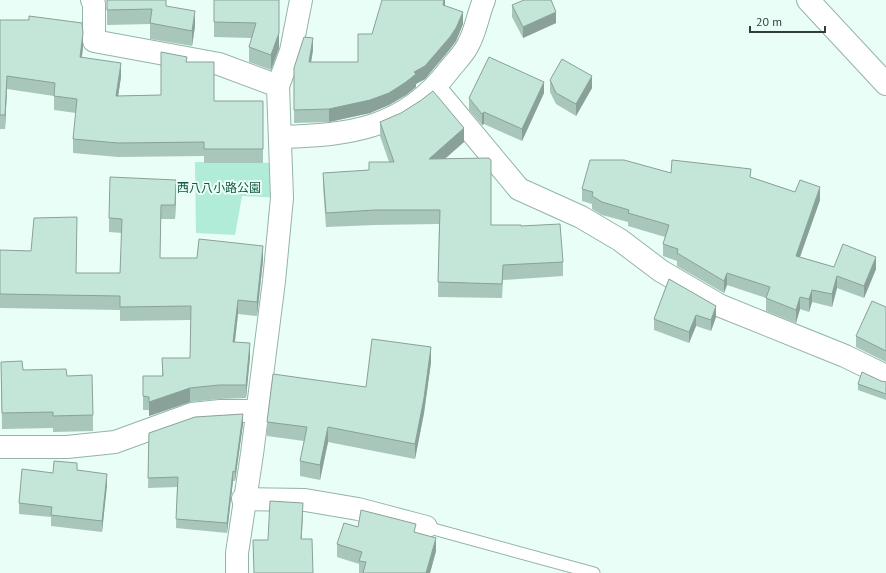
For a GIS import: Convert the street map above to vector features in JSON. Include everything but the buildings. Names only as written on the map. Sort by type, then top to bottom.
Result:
[{"type":"street","points":[[92,0],[94,4],[94,41],[219,64],[278,86]]},
{"type":"street","points":[[237,573],[236,553],[274,281],[282,198],[278,86],[291,51],[301,0]]},
{"type":"street","points":[[280,136],[318,136],[367,128],[411,108],[435,88],[469,44],[484,0]]},
{"type":"street","points":[[808,0],[886,84]]},
{"type":"street","points":[[435,88],[519,189],[581,217],[620,240],[661,271],[721,306],[845,356],[886,376]]},
{"type":"street","points":[[0,447],[67,447],[115,442],[192,414],[220,410],[257,411]]},
{"type":"street","points":[[243,499],[305,500],[358,509],[426,527]]},
{"type":"lane","points":[[426,527],[594,573]]},
{"type":"green space","name":"西八八小路公園","points":[[195,162],[281,163],[282,198],[242,196],[235,235],[196,233]]}]
